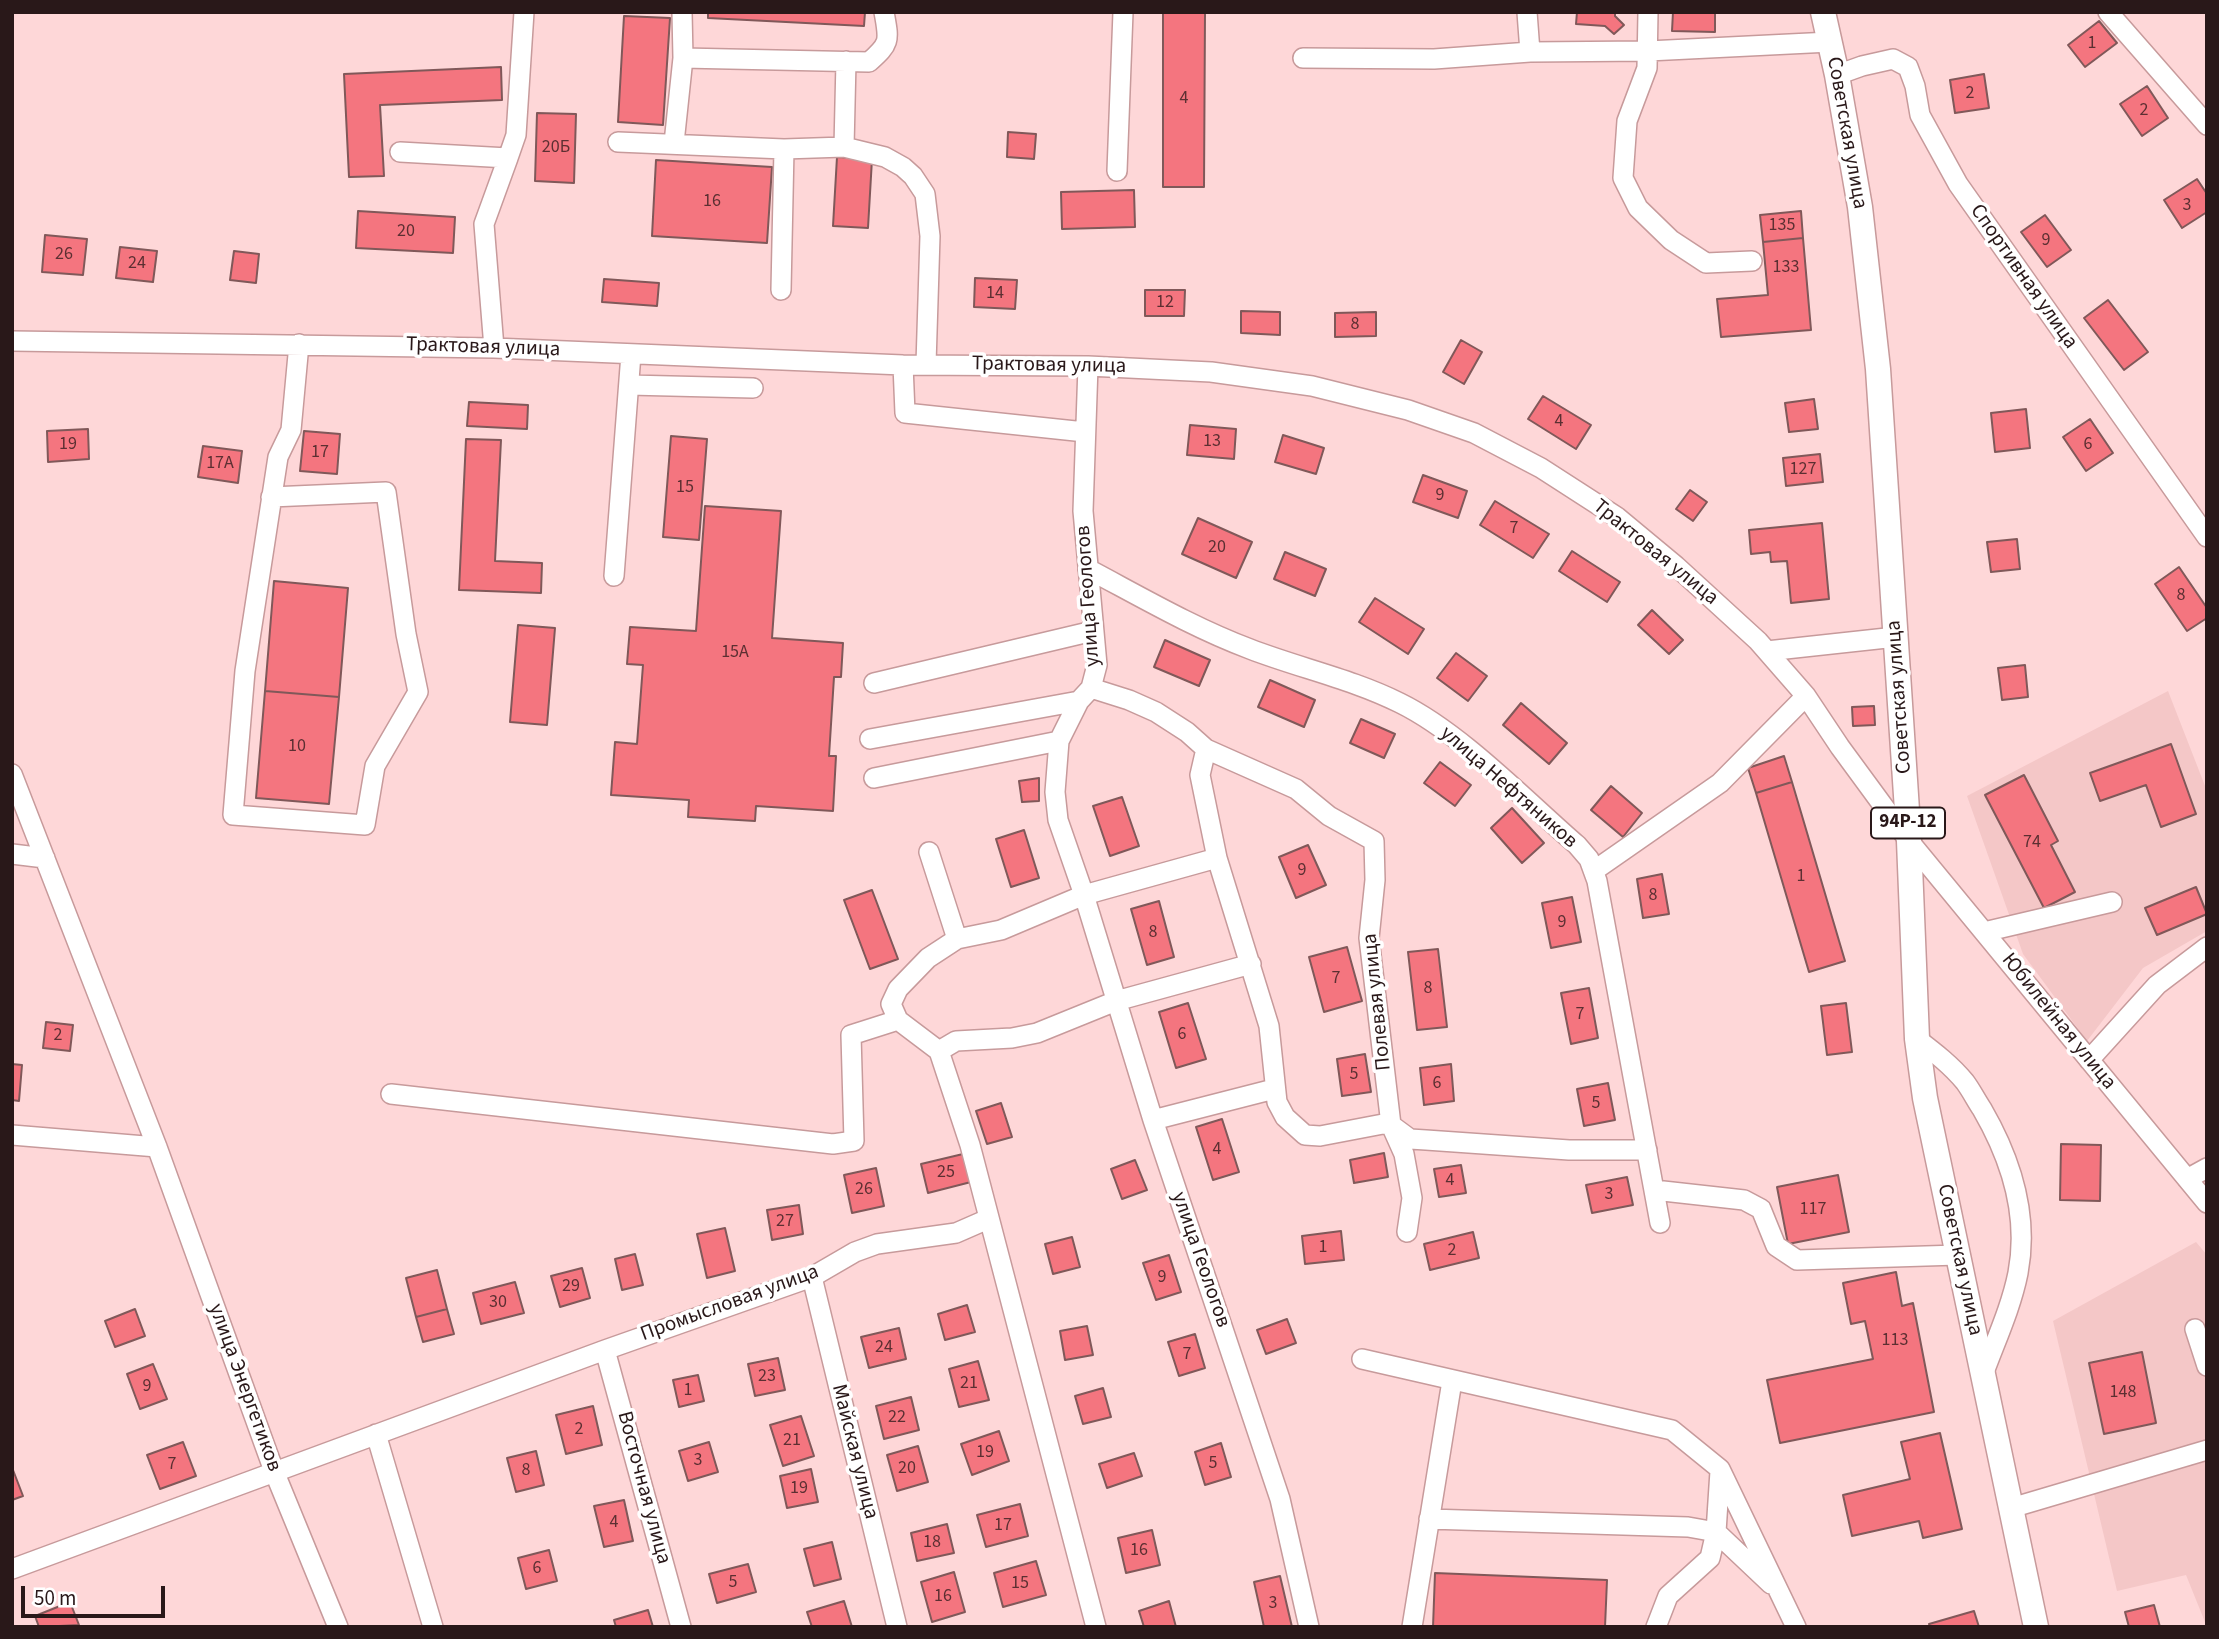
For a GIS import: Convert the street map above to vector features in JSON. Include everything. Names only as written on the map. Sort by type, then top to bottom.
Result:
[{"type":"main road","name":"Советская улица","points":[[1823,12],[1860,206],[1878,369],[1909,841],[1917,1039],[1925,1098],[2036,1627]]},
{"type":"street","points":[[495,348],[484,224],[516,135],[524,12]]},
{"type":"street","points":[[674,143],[683,58],[682,12]]},
{"type":"street","points":[[683,58],[869,62],[882,51],[888,38],[884,12]]},
{"type":"street","points":[[1117,171],[1123,12]]},
{"type":"street","points":[[1527,12],[1530,52]]},
{"type":"street","points":[[1648,12],[1647,68],[1627,121],[1623,178],[1638,208],[1671,240],[1706,263],[1752,261]]},
{"type":"street","points":[[2108,12],[2206,124]]},
{"type":"street","points":[[1303,58],[1434,59],[1530,52],[1648,51],[1830,42]]},
{"type":"street","name":"Спортивная улица","points":[[1837,75],[1893,59],[1908,67],[1916,86],[1920,115],[1958,184],[2207,537]]},
{"type":"street","points":[[844,147],[846,61]]},
{"type":"street","points":[[618,142],[784,149],[844,147],[885,157],[903,167],[925,194],[930,236],[926,364]]},
{"type":"street","points":[[781,290],[784,149]]},
{"type":"street","points":[[400,152],[508,158]]},
{"type":"street","name":"Трактовая улица","points":[[12,341],[495,348],[903,365],[1088,366],[1211,372],[1312,386],[1408,410],[1474,433],[1542,468],[1617,516],[1676,566],[1767,651],[1806,696],[1839,747],[1909,841]]},
{"type":"street","points":[[271,497],[386,492],[406,634],[418,692],[375,766],[365,825],[233,815],[245,671],[271,497],[278,457],[291,430],[299,344]]},
{"type":"street","points":[[614,576],[631,354]]},
{"type":"street","points":[[903,365],[905,413],[1085,432]]},
{"type":"street","name":"улица Геологов","points":[[1088,366],[1083,511],[1097,666],[1059,741],[1055,792],[1058,820],[1084,895],[1153,1121],[1280,1499],[1310,1627]]},
{"type":"street","points":[[629,385],[753,388]]},
{"type":"street","name":"улица Нефтяников","points":[[1088,569],[1215,635],[1401,703],[1460,742],[1577,845],[1595,870],[1660,1223]]},
{"type":"street","points":[[874,683],[1093,631]]},
{"type":"street","points":[[1767,651],[1896,637]]},
{"type":"street","points":[[870,739],[1085,694]]},
{"type":"street","name":"Полевая улица","points":[[1085,694],[1129,700],[1156,712],[1187,732],[1206,749],[1296,789],[1329,816],[1374,841],[1375,880],[1369,938],[1391,1125],[1404,1154],[1412,1198],[1407,1232]]},
{"type":"street","points":[[1595,870],[1720,783],[1806,696]]},
{"type":"street","points":[[874,778],[1059,741]]},
{"type":"street","points":[[1206,749],[1200,775],[1217,858],[1269,1026],[1274,1089],[1284,1117],[1305,1135],[1320,1136],[1383,1124],[1391,1125],[1410,1139],[1569,1150],[1647,1150]]},
{"type":"street","name":"улица Энергетиков","points":[[12,774],[157,1147],[274,1471],[338,1627]]},
{"type":"street","name":"Юбилейная улица","points":[[1909,841],[2207,1203]]},
{"type":"street","points":[[929,852],[957,939]]},
{"type":"street","points":[[12,854],[45,858]]},
{"type":"street","points":[[1096,1627],[970,1145],[939,1051],[898,1020],[891,1004],[898,989],[928,958],[957,939],[1001,930],[1084,895],[1217,858]]},
{"type":"street","points":[[1984,932],[2112,902]]},
{"type":"street","points":[[2089,1060],[2157,985],[2207,947]]},
{"type":"street","points":[[939,1051],[956,1041],[1012,1038],[1037,1032],[1116,1001],[1251,964]]},
{"type":"street","points":[[391,1094],[833,1144],[854,1141],[851,1035],[898,1020]]},
{"type":"street","points":[[1917,1039],[1966,1084],[2006,1155],[2015,1181],[2020,1212],[2019,1270],[2014,1293],[1983,1375]]},
{"type":"street","points":[[1153,1121],[1274,1089]]},
{"type":"street","points":[[12,1135],[157,1147]]},
{"type":"street","points":[[2187,1179],[2207,1168]]},
{"type":"street","points":[[1654,1190],[1744,1200],[1761,1209],[1776,1246],[1797,1260],[1958,1255]]},
{"type":"street","name":"Промысловая улица","points":[[12,1569],[605,1350],[812,1277],[855,1252],[877,1244],[956,1233],[988,1219]]},
{"type":"street","name":"Майская улица","points":[[812,1277],[897,1627]]},
{"type":"street","points":[[2195,1329],[2207,1366]]},
{"type":"street","name":"Восточная улица","points":[[605,1350],[681,1627]]},
{"type":"street","points":[[1362,1359],[1672,1430],[1720,1469],[1796,1627]]},
{"type":"street","points":[[1412,1627],[1452,1381]]},
{"type":"street","points":[[376,1434],[433,1627]]},
{"type":"street","points":[[2011,1508],[2207,1450]]},
{"type":"street","points":[[1656,1627],[1668,1596],[1710,1558],[1716,1532],[1720,1469]]},
{"type":"street","points":[[1429,1519],[1688,1527],[1716,1532],[1780,1593]]},
{"type":"shaded area","points":[[2168,691],[2207,791],[2207,931],[2143,968],[2087,1041],[2023,954],[1967,796]]},
{"type":"shaded area","points":[[2196,1242],[2207,1255],[2207,1627],[2186,1575],[2117,1591],[2053,1321]]},
{"type":"building","points":[[708,12],[865,12],[864,26],[708,18]]},
{"type":"building","points":[[1163,12],[1205,12],[1204,187],[1163,187]]},
{"type":"building","points":[[1577,12],[1615,12],[1615,16],[1624,25],[1614,34],[1605,26],[1576,24]]},
{"type":"building","points":[[1673,12],[1715,12],[1715,32],[1672,31]]},
{"type":"building","points":[[624,16],[670,18],[663,125],[618,122]]},
{"type":"building","points":[[2099,21],[2117,43],[2085,67],[2068,45]]},
{"type":"building","points":[[501,67],[502,100],[380,105],[384,176],[349,177],[344,74]]},
{"type":"building","points":[[1984,74],[1989,108],[1955,113],[1950,80]]},
{"type":"building","points":[[2147,86],[2168,118],[2142,136],[2120,104]]},
{"type":"building","points":[[537,113],[576,114],[574,183],[535,181]]},
{"type":"building","points":[[1008,132],[1036,134],[1034,159],[1007,157]]},
{"type":"building","points":[[837,157],[872,159],[868,228],[833,226]]},
{"type":"building","points":[[656,160],[772,167],[767,243],[652,236]]},
{"type":"building","points":[[2197,179],[2207,194],[2207,212],[2182,228],[2164,200]]},
{"type":"building","points":[[1134,190],[1135,227],[1062,229],[1061,192]]},
{"type":"building","points":[[358,211],[455,217],[453,253],[356,248]]},
{"type":"building","points":[[1801,211],[1803,238],[1763,242],[1760,215]]},
{"type":"building","points":[[2045,215],[2071,250],[2047,267],[2021,232]]},
{"type":"building","points":[[45,235],[87,239],[83,275],[42,272]]},
{"type":"building","points":[[1803,238],[1811,330],[1721,337],[1717,299],[1768,295],[1763,242]]},
{"type":"building","points":[[120,247],[157,251],[153,282],[116,278]]},
{"type":"building","points":[[234,251],[259,254],[256,283],[230,280]]},
{"type":"building","points":[[975,278],[1017,280],[1015,309],[974,307]]},
{"type":"building","points":[[604,279],[659,283],[657,306],[602,302]]},
{"type":"building","points":[[1145,290],[1185,290],[1184,316],[1145,316]]},
{"type":"building","points":[[2108,300],[2148,352],[2124,370],[2084,318]]},
{"type":"building","points":[[1241,311],[1280,312],[1280,335],[1241,333]]},
{"type":"building","points":[[1376,312],[1376,336],[1335,337],[1335,313]]},
{"type":"building","points":[[1461,340],[1482,352],[1464,384],[1443,372]]},
{"type":"building","points":[[1543,396],[1591,425],[1576,449],[1528,419]]},
{"type":"building","points":[[1814,399],[1818,429],[1789,432],[1785,403]]},
{"type":"building","points":[[469,402],[528,405],[527,429],[467,426]]},
{"type":"building","points":[[2026,409],[2030,448],[1995,452],[1991,413]]},
{"type":"building","points":[[2090,419],[2113,453],[2086,471],[2063,437]]},
{"type":"building","points":[[1190,425],[1236,429],[1234,459],[1187,455]]},
{"type":"building","points":[[88,429],[89,459],[48,462],[47,431]]},
{"type":"building","points":[[304,431],[340,434],[337,474],[300,471]]},
{"type":"building","points":[[1283,435],[1324,448],[1316,474],[1275,462]]},
{"type":"building","points":[[671,436],[707,439],[699,540],[663,537]]},
{"type":"building","points":[[466,439],[501,440],[495,561],[542,563],[541,593],[459,590]]},
{"type":"building","points":[[203,446],[242,451],[238,483],[198,477]]},
{"type":"building","points":[[1820,454],[1823,482],[1786,486],[1783,458]]},
{"type":"building","points":[[1423,475],[1467,491],[1458,518],[1413,502]]},
{"type":"building","points":[[1690,490],[1707,502],[1693,521],[1676,509]]},
{"type":"building","points":[[1495,501],[1549,534],[1533,558],[1480,525]]},
{"type":"building","points":[[705,506],[781,511],[772,638],[843,643],[841,677],[834,677],[829,756],[836,756],[833,811],[756,806],[755,821],[688,817],[689,800],[611,795],[615,742],[637,744],[643,665],[627,664],[630,627],[696,631]]},
{"type":"building","points":[[1198,518],[1252,542],[1236,578],[1182,554]]},
{"type":"building","points":[[1822,523],[1829,599],[1791,603],[1787,561],[1771,562],[1770,552],[1751,554],[1749,530]]},
{"type":"building","points":[[2017,539],[2020,569],[1991,572],[1987,542]]},
{"type":"building","points":[[1572,551],[1620,582],[1607,602],[1559,571]]},
{"type":"building","points":[[1285,552],[1326,569],[1315,596],[1274,579]]},
{"type":"building","points":[[2179,567],[2207,608],[2207,618],[2187,631],[2155,584]]},
{"type":"building","points":[[274,581],[348,588],[339,697],[265,691]]},
{"type":"building","points":[[1375,598],[1424,629],[1408,654],[1359,622]]},
{"type":"building","points":[[1652,610],[1683,640],[1669,654],[1638,625]]},
{"type":"building","points":[[518,625],[555,628],[547,725],[510,722]]},
{"type":"building","points":[[1165,640],[1210,660],[1199,686],[1154,667]]},
{"type":"building","points":[[1456,653],[1487,676],[1468,701],[1437,678]]},
{"type":"building","points":[[2025,665],[2028,697],[2002,700],[1998,668]]},
{"type":"building","points":[[1270,680],[1315,700],[1304,727],[1258,707]]},
{"type":"building","points":[[265,691],[339,697],[329,804],[256,798]]},
{"type":"building","points":[[1521,703],[1567,743],[1549,764],[1503,725]]},
{"type":"building","points":[[1874,706],[1875,725],[1853,726],[1852,707]]},
{"type":"building","points":[[1361,719],[1395,734],[1384,758],[1350,743]]},
{"type":"building","points":[[2171,744],[2196,814],[2161,827],[2146,785],[2100,801],[2090,773]]},
{"type":"building","points":[[1784,756],[1792,782],[1756,793],[1748,768]]},
{"type":"building","points":[[1440,762],[1471,785],[1455,806],[1424,783]]},
{"type":"building","points":[[2024,775],[2058,841],[2051,845],[2075,892],[2044,908],[1985,795]]},
{"type":"building","points":[[1039,778],[1039,801],[1022,802],[1019,781]]},
{"type":"building","points":[[1792,782],[1845,961],[1809,972],[1756,793]]},
{"type":"building","points":[[1611,786],[1642,813],[1623,837],[1591,810]]},
{"type":"building","points":[[1122,797],[1139,846],[1110,856],[1093,806]]},
{"type":"building","points":[[1512,808],[1544,843],[1522,863],[1491,828]]},
{"type":"building","points":[[1024,830],[1039,878],[1011,887],[996,839]]},
{"type":"building","points":[[1308,845],[1326,885],[1296,898],[1279,857]]},
{"type":"building","points":[[1662,874],[1669,914],[1643,918],[1637,879]]},
{"type":"building","points":[[2196,887],[2207,914],[2157,935],[2145,908]]},
{"type":"building","points":[[872,890],[898,959],[870,969],[844,900]]},
{"type":"building","points":[[1572,897],[1581,942],[1551,948],[1542,903]]},
{"type":"building","points":[[1159,901],[1174,957],[1147,965],[1131,909]]},
{"type":"building","points":[[1347,947],[1362,1001],[1324,1012],[1309,957]]},
{"type":"building","points":[[1438,949],[1447,1027],[1417,1030],[1408,952]]},
{"type":"building","points":[[1589,988],[1598,1038],[1571,1044],[1561,993]]},
{"type":"building","points":[[1188,1003],[1206,1059],[1176,1068],[1159,1012]]},
{"type":"building","points":[[1846,1003],[1852,1052],[1827,1055],[1821,1006]]},
{"type":"building","points":[[46,1022],[73,1025],[70,1051],[43,1048]]},
{"type":"building","points":[[1365,1054],[1371,1092],[1342,1096],[1337,1059]]},
{"type":"building","points":[[12,1064],[22,1065],[19,1101],[12,1100]]},
{"type":"building","points":[[1451,1064],[1454,1101],[1424,1105],[1420,1068]]},
{"type":"building","points":[[1608,1083],[1615,1120],[1584,1126],[1577,1089]]},
{"type":"building","points":[[1001,1103],[1012,1137],[987,1144],[976,1111]]},
{"type":"building","points":[[1222,1119],[1239,1172],[1213,1180],[1196,1127]]},
{"type":"building","points":[[2061,1144],[2101,1145],[2100,1201],[2060,1200]]},
{"type":"building","points":[[1384,1153],[1388,1177],[1354,1183],[1350,1160]]},
{"type":"building","points":[[963,1154],[971,1182],[928,1193],[921,1164]]},
{"type":"building","points":[[1135,1160],[1147,1190],[1122,1199],[1111,1169]]},
{"type":"building","points":[[1461,1165],[1466,1193],[1439,1197],[1434,1169]]},
{"type":"building","points":[[876,1168],[884,1206],[852,1213],[844,1175]]},
{"type":"building","points":[[1838,1175],[1849,1232],[1788,1244],[1777,1187]]},
{"type":"building","points":[[1627,1177],[1633,1205],[1592,1213],[1586,1185]]},
{"type":"building","points":[[799,1205],[803,1234],[772,1240],[767,1210]]},
{"type":"building","points":[[725,1228],[735,1271],[707,1278],[697,1234]]},
{"type":"building","points":[[1341,1231],[1344,1260],[1305,1264],[1302,1236]]},
{"type":"building","points":[[1473,1232],[1479,1258],[1430,1270],[1424,1244]]},
{"type":"building","points":[[1072,1237],[1080,1267],[1053,1274],[1045,1244]]},
{"type":"building","points":[[635,1254],[643,1285],[622,1290],[615,1259]]},
{"type":"building","points":[[1169,1255],[1181,1292],[1156,1300],[1143,1263]]},
{"type":"building","points":[[582,1268],[590,1298],[560,1307],[551,1276]]},
{"type":"building","points":[[437,1270],[447,1309],[416,1317],[406,1278]]},
{"type":"building","points":[[1896,1272],[1902,1306],[1913,1303],[1934,1412],[1780,1443],[1767,1380],[1873,1359],[1865,1321],[1851,1324],[1843,1283]]},
{"type":"building","points":[[515,1282],[524,1313],[481,1324],[473,1293]]},
{"type":"building","points":[[967,1305],[975,1332],[945,1340],[938,1314]]},
{"type":"building","points":[[135,1309],[145,1336],[115,1347],[105,1321]]},
{"type":"building","points":[[447,1309],[454,1334],[423,1342],[416,1317]]},
{"type":"building","points":[[1287,1319],[1296,1343],[1266,1354],[1257,1330]]},
{"type":"building","points":[[1087,1326],[1093,1355],[1065,1360],[1060,1331]]},
{"type":"building","points":[[899,1328],[906,1359],[869,1368],[861,1337]]},
{"type":"building","points":[[1195,1334],[1205,1368],[1179,1376],[1168,1342]]},
{"type":"building","points":[[2142,1352],[2156,1423],[2104,1434],[2089,1363]]},
{"type":"building","points":[[778,1358],[785,1390],[755,1396],[748,1364]]},
{"type":"building","points":[[978,1361],[989,1400],[959,1407],[949,1369]]},
{"type":"building","points":[[153,1364],[167,1399],[140,1409],[127,1374]]},
{"type":"building","points":[[698,1375],[704,1401],[679,1407],[673,1380]]},
{"type":"building","points":[[1103,1388],[1111,1417],[1083,1424],[1075,1396]]},
{"type":"building","points":[[911,1397],[919,1430],[884,1439],[876,1406]]},
{"type":"building","points":[[593,1406],[602,1445],[566,1454],[556,1415]]},
{"type":"building","points":[[801,1416],[814,1456],[783,1466],[770,1425]]},
{"type":"building","points":[[999,1431],[1009,1461],[972,1475],[961,1444]]},
{"type":"building","points":[[1940,1433],[1962,1529],[1923,1538],[1919,1521],[1852,1536],[1843,1495],[1910,1479],[1901,1442]]},
{"type":"building","points":[[183,1442],[196,1476],[160,1489],[147,1455]]},
{"type":"building","points":[[709,1442],[718,1472],[688,1481],[679,1451]]},
{"type":"building","points":[[1221,1443],[1231,1477],[1205,1485],[1195,1452]]},
{"type":"building","points":[[918,1446],[928,1482],[897,1491],[887,1455]]},
{"type":"building","points":[[536,1451],[544,1485],[516,1492],[507,1458]]},
{"type":"building","points":[[1134,1453],[1142,1476],[1107,1488],[1099,1464]]},
{"type":"building","points":[[811,1469],[818,1502],[787,1508],[780,1476]]},
{"type":"building","points":[[12,1471],[23,1496],[12,1500]]},
{"type":"building","points":[[624,1500],[633,1541],[604,1547],[594,1506]]},
{"type":"building","points":[[1020,1504],[1028,1536],[986,1547],[977,1515]]},
{"type":"building","points":[[947,1524],[954,1553],[917,1561],[911,1533]]},
{"type":"building","points":[[1152,1530],[1160,1565],[1126,1573],[1118,1538]]},
{"type":"building","points":[[832,1542],[841,1579],[814,1586],[804,1549]]},
{"type":"building","points":[[549,1550],[557,1581],[526,1589],[518,1558]]},
{"type":"building","points":[[1036,1561],[1046,1595],[1003,1607],[994,1573]]},
{"type":"building","points":[[748,1564],[756,1592],[717,1603],[709,1574]]},
{"type":"building","points":[[954,1572],[965,1612],[932,1622],[921,1582]]},
{"type":"building","points":[[1435,1573],[1607,1580],[1605,1627],[1433,1627]]},
{"type":"building","points":[[1280,1576],[1292,1627],[1264,1627],[1254,1582]]},
{"type":"building","points":[[844,1601],[852,1627],[812,1627],[807,1612]]},
{"type":"building","points":[[1169,1601],[1176,1627],[1144,1627],[1139,1611]]},
{"type":"building","points":[[70,1602],[79,1625],[39,1627],[35,1616]]},
{"type":"building","points":[[2154,1605],[2160,1627],[2129,1627],[2125,1612]]},
{"type":"building","points":[[648,1610],[653,1627],[616,1627],[614,1620]]},
{"type":"building","points":[[1974,1611],[1979,1627],[1930,1627],[1929,1624]]}]
